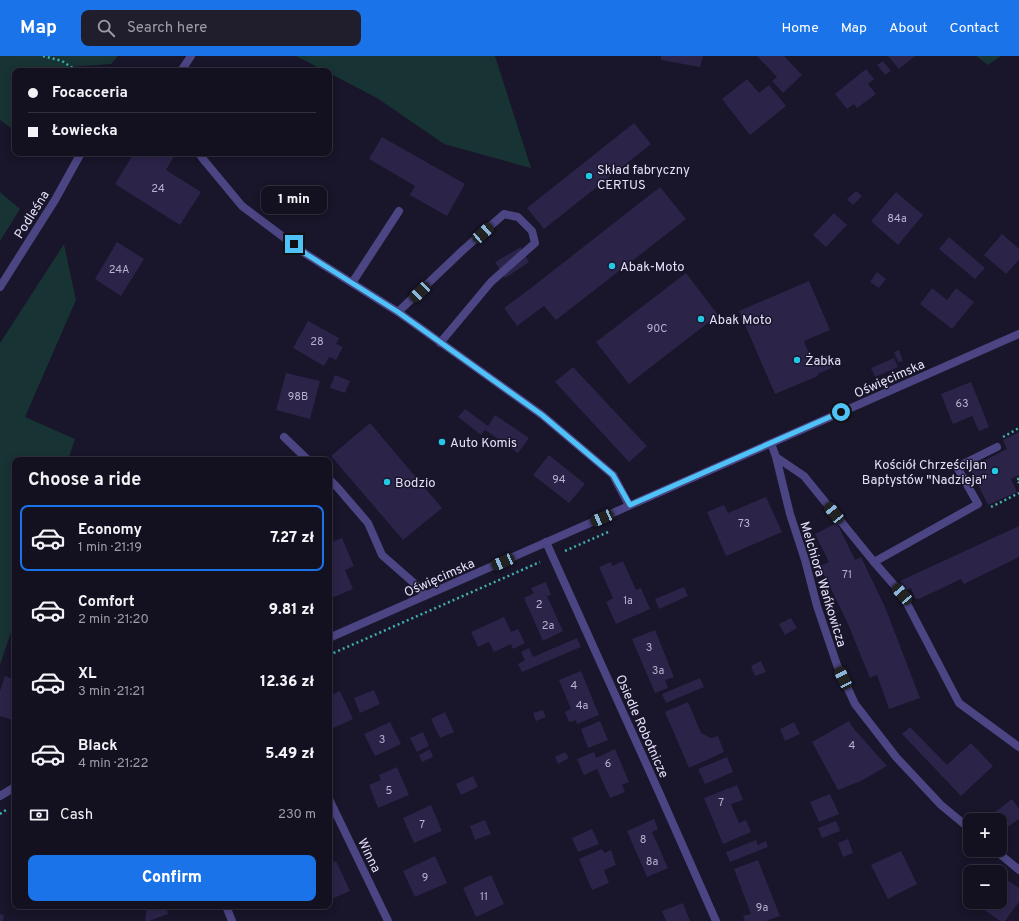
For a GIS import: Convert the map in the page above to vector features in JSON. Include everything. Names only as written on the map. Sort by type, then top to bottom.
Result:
[{"type":"street","points":[[183,68],[191,56]]},
{"type":"street","name":"Podleśna","points":[[0,287],[55,200],[79,156]]},
{"type":"street","points":[[201,156],[242,206],[306,254],[398,312],[542,415],[613,475],[630,505]]},
{"type":"street","points":[[352,283],[399,211]]},
{"type":"street","points":[[398,312],[463,250],[504,214],[518,217],[532,231],[535,243],[491,282],[440,343]]},
{"type":"street","name":"Oświęcimska","points":[[332,637],[1019,334]]},
{"type":"street","points":[[284,437],[305,457]]},
{"type":"street","name":"Melchiora Wańkowicza","points":[[771,443],[817,606],[837,665],[855,704],[896,757],[941,805],[963,823]]},
{"type":"street","points":[[874,562],[978,504],[957,468],[997,447]]},
{"type":"street","points":[[776,457],[804,476],[902,594],[959,703],[1019,747]]},
{"type":"street","points":[[332,482],[338,487],[368,523],[382,555],[415,584],[425,595]]},
{"type":"street","name":"Osiedle Robotnicze","points":[[546,542],[716,921]]},
{"type":"street","points":[[0,796],[12,789]]},
{"type":"street","name":"Winna","points":[[332,805],[388,921]]},
{"type":"street","points":[[1003,857],[1019,870]]},
{"type":"street","points":[[227,909],[232,921]]},
{"type":"path","points":[[43,56],[62,61],[72,68]]},
{"type":"path","points":[[1019,479],[1019,483]]},
{"type":"path","points":[[978,504],[989,508],[1019,493]]},
{"type":"green space","points":[[0,56],[118,56],[111,64],[68,68],[12,68],[12,129],[0,120]]},
{"type":"green space","points":[[296,56],[495,56],[531,168],[444,144],[377,98],[332,75],[332,68],[319,68]]},
{"type":"green space","points":[[976,56],[1001,56],[988,65]]},
{"type":"green space","points":[[0,192],[20,209],[0,241]]},
{"type":"green space","points":[[64,244],[76,300],[25,417],[75,439],[69,457],[12,457],[12,629],[0,665],[0,343]]},
{"type":"building","points":[[661,56],[703,56],[700,67],[661,60]]},
{"type":"building","points":[[757,56],[784,56],[802,75],[783,93],[772,81],[777,77]]},
{"type":"building","points":[[888,56],[915,56],[899,69]]},
{"type":"building","points":[[883,61],[891,71],[885,75],[877,65]]},
{"type":"building","points":[[866,69],[874,79],[868,84],[876,94],[857,108],[854,104],[847,109],[835,94]]},
{"type":"building","points":[[747,79],[759,93],[769,85],[786,106],[750,135],[722,99]]},
{"type":"building","name":"Skład fabryczny CERTUS","points":[[634,123],[651,144],[544,229],[527,208]]},
{"type":"building","points":[[382,137],[465,184],[447,216],[410,195],[415,186],[369,159]]},
{"type":"building","points":[[132,156],[174,156],[166,170],[201,192],[180,225],[115,184]]},
{"type":"building","points":[[660,187],[686,219],[556,320],[544,306],[517,326],[504,308]]},
{"type":"building","points":[[856,191],[862,196],[853,205],[847,199]]},
{"type":"building","points":[[896,192],[923,215],[898,245],[871,221]]},
{"type":"building","points":[[834,213],[847,225],[826,247],[813,235]]},
{"type":"building","points":[[1002,234],[1019,249],[1019,260],[1006,274],[984,255]]},
{"type":"building","points":[[949,237],[985,268],[975,279],[939,249]]},
{"type":"building","points":[[117,242],[144,259],[121,296],[95,279]]},
{"type":"building","points":[[521,247],[529,262],[505,278],[495,262]]},
{"type":"building","points":[[877,272],[886,279],[879,288],[870,282]]},
{"type":"building","points":[[686,273],[718,315],[629,384],[596,342]]},
{"type":"building","points":[[809,281],[830,330],[804,341],[812,361],[827,355],[833,367],[818,374],[818,376],[775,394],[739,311]]},
{"type":"building","points":[[932,288],[947,300],[956,288],[974,302],[952,329],[920,304]]},
{"type":"building","points":[[308,321],[339,338],[336,344],[343,347],[336,360],[329,357],[324,366],[293,348]]},
{"type":"building","points":[[899,350],[903,361],[898,362],[894,352]]},
{"type":"building","points":[[894,358],[898,367],[875,377],[871,368]]},
{"type":"building","points":[[573,367],[647,446],[629,462],[555,382]]},
{"type":"building","points":[[286,373],[320,381],[310,419],[276,410]]},
{"type":"building","points":[[335,375],[350,381],[345,393],[330,388]]},
{"type":"building","points":[[971,382],[989,427],[979,431],[972,416],[953,424],[941,394]]},
{"type":"building","points":[[465,409],[488,426],[495,415],[529,438],[518,453],[485,430],[481,435],[458,417]]},
{"type":"building","name":"Bodzio","points":[[370,423],[442,508],[403,540],[331,456]]},
{"type":"building","name":"Kościół Chrześcijan Baptystów \"Nadzieja\"","points":[[1019,432],[1019,475],[1011,479],[1017,492],[988,505],[970,468],[1007,449],[1003,440]]},
{"type":"building","points":[[549,455],[585,484],[569,503],[533,475]]},
{"type":"building","points":[[766,497],[782,532],[726,556],[707,512],[724,505],[728,513]]},
{"type":"building","points":[[837,523],[855,560],[861,557],[885,607],[920,698],[889,709],[877,675],[870,678],[848,624],[820,566],[829,562],[815,534]]},
{"type":"building","points":[[1019,526],[1019,557],[964,584],[961,579],[919,599],[915,598],[911,588],[905,591],[900,581]]},
{"type":"building","points":[[342,538],[354,566],[345,570],[353,589],[332,598],[332,542]]},
{"type":"building","points":[[623,561],[636,590],[641,588],[650,609],[616,624],[606,602],[613,598],[599,567],[611,562],[612,566]]},
{"type":"building","points":[[546,582],[551,595],[547,596],[563,631],[543,641],[524,598],[534,593],[531,588]]},
{"type":"building","points":[[684,587],[688,596],[659,609],[655,599]]},
{"type":"building","points":[[504,617],[511,632],[518,629],[525,643],[513,649],[511,644],[494,652],[489,642],[478,647],[471,632]]},
{"type":"building","points":[[791,618],[797,628],[785,635],[779,624]]},
{"type":"building","points":[[655,630],[674,677],[665,680],[668,688],[655,693],[632,639]]},
{"type":"building","points":[[577,638],[581,647],[522,672],[518,664],[525,660],[521,652],[529,648],[533,657]]},
{"type":"building","points":[[761,661],[766,672],[755,676],[751,666]]},
{"type":"building","points":[[581,671],[599,715],[577,724],[576,720],[569,722],[565,712],[571,709],[559,680]]},
{"type":"building","points":[[5,676],[12,679],[12,720],[0,716],[0,691]]},
{"type":"building","points":[[700,678],[704,687],[666,703],[662,694]]},
{"type":"building","points":[[374,690],[380,704],[360,713],[354,698]]},
{"type":"building","points":[[340,691],[353,719],[332,729],[332,695]]},
{"type":"building","points":[[688,702],[701,733],[711,738],[718,736],[724,752],[689,768],[665,712]]},
{"type":"building","points":[[543,710],[546,717],[536,721],[533,713]]},
{"type":"building","points":[[445,712],[454,732],[440,738],[431,719]]},
{"type":"building","points":[[600,721],[608,740],[588,748],[581,729]]},
{"type":"building","points":[[849,721],[854,729],[887,766],[861,781],[838,790],[812,742]]},
{"type":"building","points":[[390,722],[401,744],[375,756],[364,734]]},
{"type":"building","points":[[794,722],[800,734],[785,741],[780,729]]},
{"type":"building","points":[[910,727],[947,765],[971,743],[993,766],[961,796],[902,734]]},
{"type":"building","points":[[423,732],[429,746],[417,752],[410,738]]},
{"type":"building","points":[[430,749],[433,757],[422,762],[419,755]]},
{"type":"building","points":[[615,749],[629,782],[622,785],[625,792],[610,798],[597,769],[584,775],[577,759],[594,752],[596,758]]},
{"type":"building","points":[[565,752],[569,758],[558,764],[555,757]]},
{"type":"building","points":[[727,757],[733,772],[705,784],[698,769]]},
{"type":"building","points":[[397,767],[409,795],[378,808],[369,785],[381,780],[379,775]]},
{"type":"building","points":[[473,776],[478,787],[461,795],[456,784]]},
{"type":"building","points":[[737,785],[743,800],[731,804],[739,823],[746,820],[751,832],[723,844],[704,798]]},
{"type":"building","points":[[830,794],[839,814],[819,822],[810,802]]},
{"type":"building","points":[[1012,799],[1019,809],[1019,819],[1007,827],[1007,813],[994,813]]},
{"type":"building","points":[[431,805],[442,831],[414,843],[403,818]]},
{"type":"building","points":[[654,819],[658,829],[652,832],[668,868],[647,877],[627,831]]},
{"type":"building","points":[[485,820],[491,834],[475,840],[470,826]]},
{"type":"building","points":[[836,821],[840,831],[822,838],[818,828]]},
{"type":"building","points":[[592,829],[599,844],[578,852],[572,838]]},
{"type":"building","points":[[848,839],[853,853],[843,857],[838,843]]},
{"type":"building","points":[[756,840],[758,845],[766,841],[768,847],[730,862],[726,852]]},
{"type":"building","points":[[602,849],[604,853],[611,850],[616,865],[604,870],[609,883],[592,890],[579,859]]},
{"type":"building","points":[[901,851],[917,884],[888,899],[871,865]]},
{"type":"building","points":[[435,856],[447,883],[415,897],[403,871]]},
{"type":"building","points":[[758,860],[780,916],[766,921],[745,921],[743,916],[751,914],[734,869]]},
{"type":"building","points":[[336,861],[350,891],[332,899],[332,863]]},
{"type":"building","points":[[491,875],[504,904],[476,917],[463,888]]},
{"type":"building","points":[[1007,880],[1019,888],[1019,902],[1005,921],[1000,921],[983,909],[1007,909]]},
{"type":"building","points":[[683,903],[690,921],[666,921],[662,911]]},
{"type":"building","points":[[147,909],[167,909],[168,914],[145,921]]},
{"type":"building","points":[[0,914],[4,915],[3,921],[0,921]]},
{"type":"place","name":"Skład fabryczny CERTUS","points":[[589,176]]},
{"type":"place","name":"Abak-Moto","points":[[612,266]]},
{"type":"place","name":"Abak Moto","points":[[701,319]]},
{"type":"place","name":"Żabka","points":[[797,360]]},
{"type":"place","name":"Auto Komis","points":[[442,442]]},
{"type":"place","name":"Kościół Chrześcijan Baptystów \"Nadzieja\"","points":[[995,471]]},
{"type":"place","name":"Bodzio","points":[[387,482]]},
{"type":"route","points":[[294,244],[306,254],[398,312],[542,415],[613,475],[630,505],[841,412]]}]
